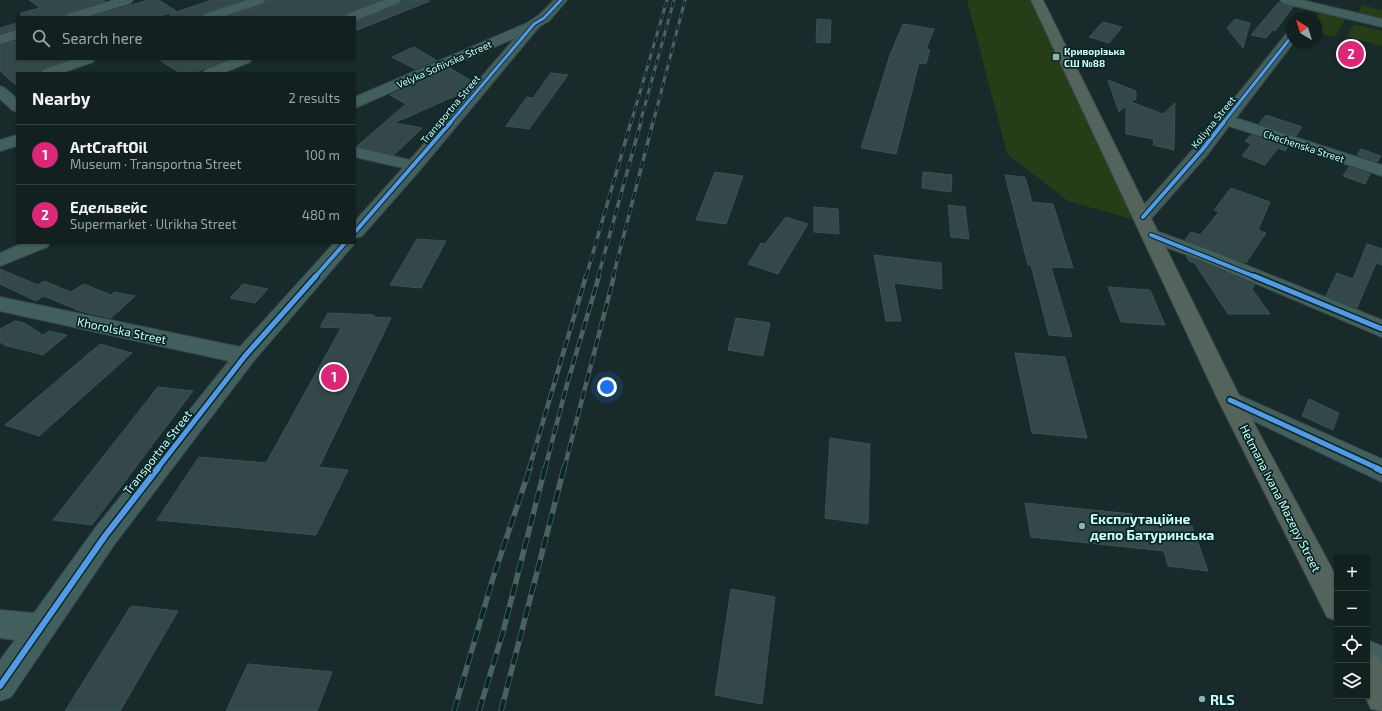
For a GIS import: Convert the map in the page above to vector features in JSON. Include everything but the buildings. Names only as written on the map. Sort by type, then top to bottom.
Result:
[{"type":"main road","name":"Hetmana Ivana Mazepy Street","points":[[1037,0],[1152,235],[1230,400],[1334,601]]},
{"type":"main road","points":[[1370,673],[1382,698]]},
{"type":"street","points":[[75,16],[127,0]]},
{"type":"street","points":[[212,16],[258,0]]},
{"type":"street","points":[[355,16],[395,0]]},
{"type":"street","name":"Transportna Street","points":[[356,231],[414,166],[534,24],[544,18],[561,0]]},
{"type":"street","points":[[1286,0],[1317,4],[1382,23]]},
{"type":"street","points":[[1311,12],[1317,4]]},
{"type":"street","name":"Velyka Sofiivska Street","points":[[356,103],[534,24]]},
{"type":"street","points":[[0,40],[16,34]]},
{"type":"street","name":"Koliyna Street","points":[[1143,217],[1227,120],[1286,44]]},
{"type":"street","points":[[51,72],[85,60]]},
{"type":"street","points":[[212,72],[242,60]]},
{"type":"street","points":[[4,89],[16,106]]},
{"type":"street","name":"Chechenska Street","points":[[1227,120],[1382,171]]},
{"type":"street","points":[[0,146],[16,140]]},
{"type":"street","points":[[356,152],[414,166]]},
{"type":"street","points":[[1152,235],[1207,256],[1382,329]]},
{"type":"street","points":[[0,260],[38,244]]},
{"type":"street","name":"Transportna Street","points":[[0,686],[105,536],[245,356],[344,244]]},
{"type":"street","name":"Khorolska Street","points":[[0,304],[245,356]]},
{"type":"street","points":[[1230,400],[1382,471]]},
{"type":"street","points":[[0,624],[40,628]]},
{"type":"street","points":[[1370,656],[1382,661]]},
{"type":"green space","points":[[967,0],[1038,0],[1149,224],[1068,201],[1007,154]]},
{"type":"green space","points":[[1362,5],[1382,10],[1382,22],[1356,16]]},
{"type":"green space","points":[[1322,12],[1346,18],[1335,37],[1322,34]]},
{"type":"green space","points":[[1354,24],[1382,31],[1382,46],[1347,37]]},
{"type":"railway","points":[[631,123],[667,0]]},
{"type":"railway","points":[[640,123],[674,0]]},
{"type":"railway","points":[[653,123],[685,0]]},
{"type":"railway","points":[[586,277],[631,122]]},
{"type":"railway","points":[[598,277],[641,122]]},
{"type":"railway","points":[[613,277],[653,122]]},
{"type":"railway","points":[[529,469],[586,276]]},
{"type":"railway","points":[[545,469],[566,388],[599,276]]},
{"type":"railway","points":[[564,469],[614,276]]},
{"type":"railway","points":[[454,711],[493,578],[530,468]]},
{"type":"railway","points":[[479,711],[503,632],[545,468]]},
{"type":"railway","points":[[501,711],[564,468]]},
{"type":"cycle path","points":[[356,231],[414,166],[534,24],[544,18],[561,0]]},
{"type":"cycle path","points":[[1143,217],[1202,150],[1286,44]]},
{"type":"cycle path","points":[[1151,235],[1207,256],[1382,329]]},
{"type":"cycle path","points":[[0,686],[105,536],[245,356],[344,244]]},
{"type":"cycle path","points":[[1230,400],[1382,471]]},
{"type":"place","name":"Едельвейс","points":[[1351,54]]},
{"type":"place","name":"Криворізька СШ №88","points":[[1056,57]]},
{"type":"place","name":"ArtCraftOil","points":[[334,377]]},
{"type":"place","name":"Експлутаційне депо Батуринська","points":[[1082,526]]},
{"type":"place","name":"RLS","points":[[1202,699]]}]
